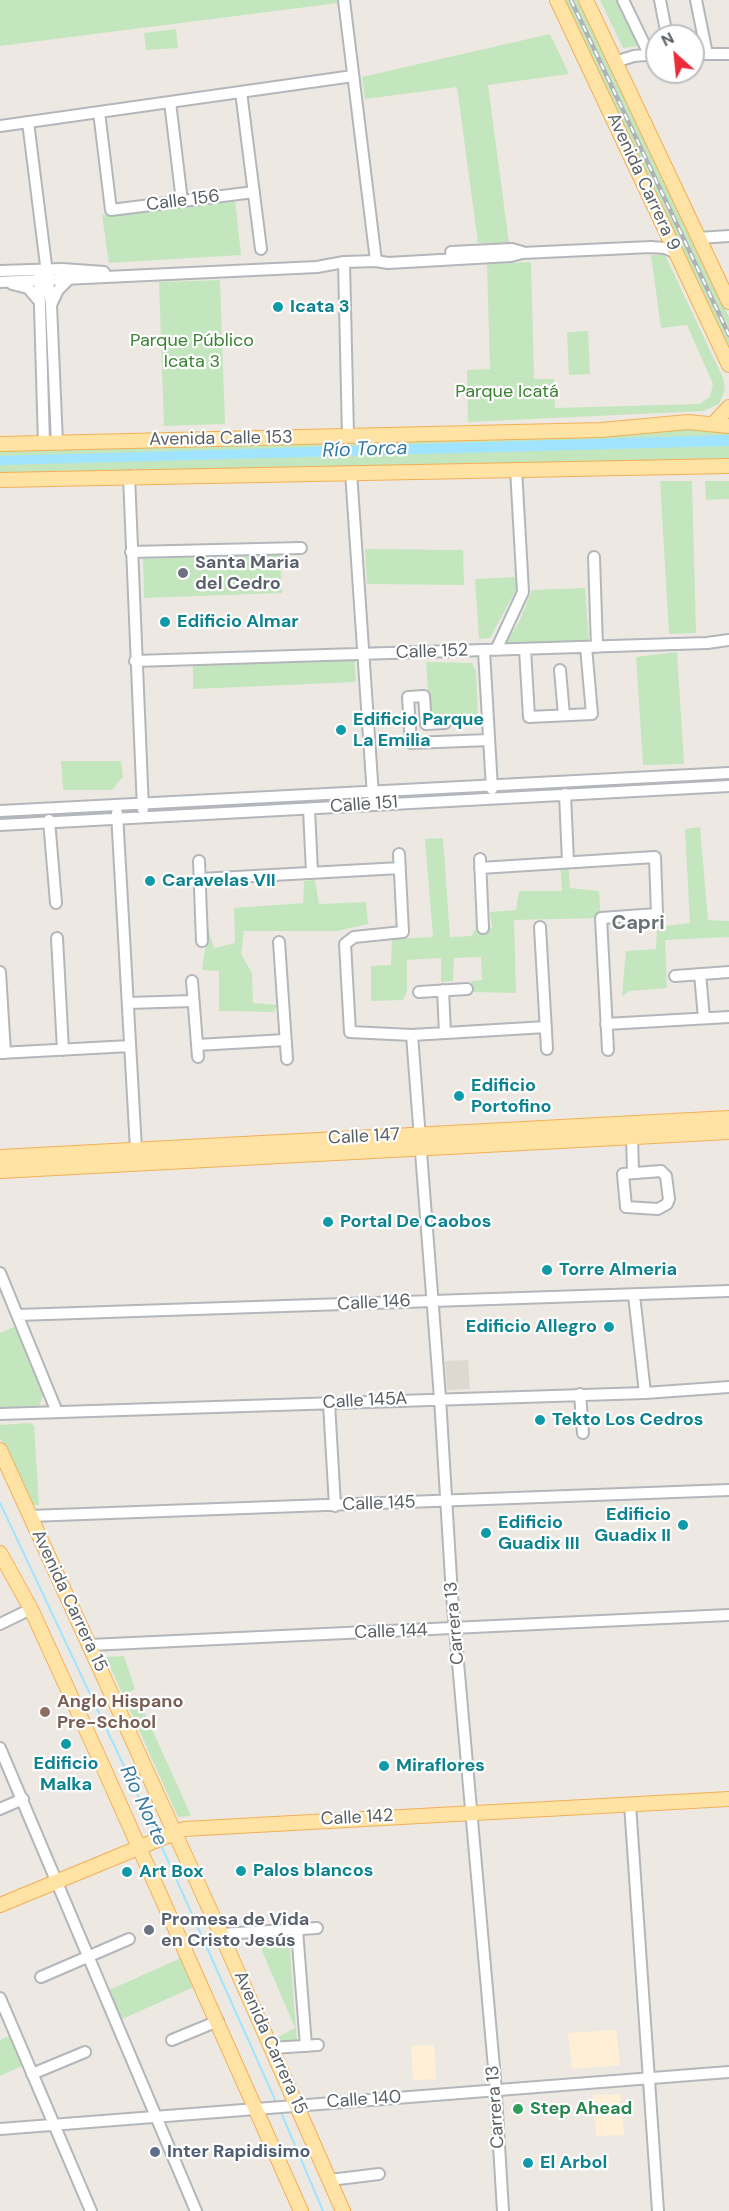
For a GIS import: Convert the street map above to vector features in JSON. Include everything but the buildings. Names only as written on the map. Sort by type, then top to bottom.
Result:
[{"type":"main road","name":"Avenida Carrera 9","points":[[557,0],[729,365]]},
{"type":"main road","name":"Avenida Carrera 9","points":[[586,0],[729,302]]},
{"type":"main road","points":[[712,424],[729,407]]},
{"type":"main road","name":"Avenida Calle 153","points":[[0,444],[601,430],[688,422],[729,426]]},
{"type":"main road","name":"Avenida Calle 153","points":[[0,480],[729,467]]},
{"type":"main road","name":"Calle 147","points":[[0,1171],[729,1118]]},
{"type":"main road","name":"Calle 147","points":[[0,1157],[136,1149],[632,1137],[729,1132]]},
{"type":"main road","name":"Avenida Carrera 15","points":[[0,1450],[172,1832],[221,1934],[295,2106],[344,2211]]},
{"type":"main road","name":"Avenida Carrera 15","points":[[0,1552],[31,1609],[142,1845],[218,2021],[260,2109],[301,2211]]},
{"type":"main road","name":"Calle 142","points":[[0,1905],[172,1832],[210,1826],[729,1800]]},
{"type":"street","points":[[344,0],[351,12],[352,76],[376,261]]},
{"type":"street","points":[[623,0],[645,40]]},
{"type":"street","points":[[660,0],[665,24]]},
{"type":"street","points":[[696,0],[707,54],[729,54]]},
{"type":"street","points":[[615,62],[645,56]]},
{"type":"street","points":[[0,126],[352,76]]},
{"type":"street","points":[[242,92],[261,249]]},
{"type":"street","points":[[170,102],[182,201]]},
{"type":"street","name":"Calle 156","points":[[99,112],[111,210],[254,192]]},
{"type":"street","points":[[28,122],[43,274],[50,443]]},
{"type":"street","points":[[641,247],[658,237],[662,224]]},
{"type":"street","points":[[698,238],[729,236]]},
{"type":"street","points":[[0,271],[43,274],[317,260],[388,263],[641,247],[665,248],[676,253]]},
{"type":"street","points":[[0,283],[43,274],[69,279],[317,267],[344,262]]},
{"type":"street","points":[[344,262],[348,436]]},
{"type":"street","points":[[45,304],[69,279]]},
{"type":"street","points":[[0,283],[22,285],[45,304]]},
{"type":"street","points":[[495,798],[489,740],[490,651],[523,592],[516,470]]},
{"type":"street","points":[[351,472],[373,791],[369,804]]},
{"type":"street","points":[[129,476],[140,818]]},
{"type":"street","points":[[131,552],[301,548]]},
{"type":"street","points":[[525,650],[530,717],[592,714],[594,557]]},
{"type":"street","name":"Calle 152","points":[[135,661],[707,644],[729,640]]},
{"type":"street","points":[[560,670],[564,715]]},
{"type":"street","points":[[445,723],[426,724],[424,696],[408,697],[411,743],[489,740]]},
{"type":"street","name":"Calle 151","points":[[0,811],[729,773]]},
{"type":"street","name":"Calle 151","points":[[0,825],[729,786]]},
{"type":"street","points":[[448,800],[451,787]]},
{"type":"street","points":[[565,794],[568,862]]},
{"type":"street","points":[[118,806],[136,1149]]},
{"type":"street","points":[[46,809],[56,903]]},
{"type":"street","points":[[309,809],[312,873]]},
{"type":"street","points":[[399,854],[403,932],[348,939],[345,944],[349,1029],[352,1034],[412,1035],[546,1027]]},
{"type":"street","points":[[483,928],[480,864],[654,857],[657,914],[601,918],[608,1050]]},
{"type":"street","points":[[199,861],[202,941]]},
{"type":"street","points":[[200,879],[400,868]]},
{"type":"street","points":[[540,927],[547,1049]]},
{"type":"street","points":[[57,938],[63,1050]]},
{"type":"street","points":[[279,942],[287,1059]]},
{"type":"street","points":[[0,972],[2,1053],[130,1046]]},
{"type":"street","points":[[675,976],[729,972]]},
{"type":"street","points":[[700,974],[704,1018]]},
{"type":"street","points":[[192,981],[198,1057]]},
{"type":"street","points":[[419,992],[467,989]]},
{"type":"street","points":[[443,990],[445,1033]]},
{"type":"street","points":[[128,1003],[193,1001]]},
{"type":"street","points":[[606,1024],[729,1017]]},
{"type":"street","name":"Carrera 13","points":[[412,1035],[455,1630],[496,2090],[503,2211]]},
{"type":"street","points":[[197,1045],[285,1040]]},
{"type":"street","points":[[632,1137],[633,1172]]},
{"type":"street","points":[[633,1172],[664,1173],[669,1199],[667,1204],[658,1209],[626,1207],[622,1178],[623,1174],[633,1172]]},
{"type":"street","points":[[0,1273],[57,1412]]},
{"type":"street","name":"Calle 146","points":[[18,1315],[729,1291]]},
{"type":"street","points":[[634,1295],[645,1393]]},
{"type":"street","name":"Calle 145A","points":[[0,1414],[645,1393],[729,1387]]},
{"type":"street","points":[[580,1394],[583,1433]]},
{"type":"street","points":[[329,1403],[335,1506]]},
{"type":"street","name":"Calle 145","points":[[30,1516],[729,1490]]},
{"type":"street","points":[[0,1624],[31,1609]]},
{"type":"street","name":"Calle 144","points":[[90,1646],[729,1615]]},
{"type":"street","points":[[0,1748],[196,2211]]},
{"type":"street","points":[[0,1809],[23,1799]]},
{"type":"street","points":[[630,1804],[658,2211]]},
{"type":"street","points":[[221,1934],[317,1928]]},
{"type":"street","points":[[297,1930],[306,2046]]},
{"type":"street","points":[[41,1977],[129,1939]]},
{"type":"street","points":[[0,1998],[91,2211]]},
{"type":"street","points":[[172,2040],[218,2021]]},
{"type":"street","points":[[272,2048],[318,2045]]},
{"type":"street","points":[[32,2074],[85,2052]]},
{"type":"street","name":"Calle 140","points":[[0,2129],[729,2072]]},
{"type":"street","points":[[330,2180],[379,2174]]},
{"type":"shaded area","points":[[468,1360],[470,1389],[447,1390],[445,1361]]},
{"type":"shaded area","points":[[616,2030],[620,2065],[572,2069],[568,2033]]},
{"type":"shaded area","points":[[434,2045],[436,2079],[413,2080],[411,2046]]},
{"type":"shaded area","points":[[620,2094],[624,2135],[596,2136],[593,2095]]},
{"type":"green space","points":[[0,0],[337,0],[338,3],[0,46]]},
{"type":"green space","points":[[563,0],[578,0],[729,317],[729,350]]},
{"type":"green space","points":[[600,0],[618,0],[639,46],[623,48]]},
{"type":"green space","points":[[176,29],[178,48],[146,50],[144,33]]},
{"type":"green space","points":[[550,34],[569,74],[488,85],[509,243],[478,243],[457,87],[365,99],[362,77]]},
{"type":"green space","points":[[235,199],[241,255],[109,263],[102,215]]},
{"type":"green space","name":"Parque Icatá","points":[[651,255],[665,255],[723,378],[725,390],[719,404],[703,411],[468,422],[467,370],[490,369],[487,264],[531,262],[534,379],[554,379],[555,408],[699,404],[710,397],[713,384],[687,325],[661,328]]},
{"type":"green space","name":"Parque Público Icata 3","points":[[220,280],[225,424],[164,426],[159,282]]},
{"type":"green space","points":[[588,331],[590,374],[569,375],[567,332]]},
{"type":"green space","points":[[688,427],[729,430],[729,461],[0,476],[0,449]]},
{"type":"green space","points":[[660,481],[692,481],[696,633],[669,634]]},
{"type":"green space","points":[[705,481],[729,481],[729,499],[706,500]]},
{"type":"green space","points":[[365,549],[463,550],[464,585],[367,584]]},
{"type":"green space","points":[[280,554],[282,593],[144,598],[143,559]]},
{"type":"green space","points":[[515,577],[517,588],[490,638],[479,639],[475,579]]},
{"type":"green space","points":[[585,588],[589,640],[505,645],[519,622],[532,590]]},
{"type":"green space","points":[[677,652],[684,764],[643,765],[636,657]]},
{"type":"green space","points":[[354,658],[356,682],[193,689],[193,665]]},
{"type":"green space","points":[[426,662],[472,663],[476,671],[478,718],[430,718]]},
{"type":"green space","points":[[61,761],[121,761],[123,777],[112,790],[63,790]]},
{"type":"green space","points":[[700,827],[708,920],[729,921],[729,937],[665,940],[667,988],[630,991],[622,996],[626,951],[656,949],[657,927],[690,923],[685,829]]},
{"type":"green space","points":[[443,838],[450,937],[472,936],[474,930],[492,928],[490,912],[516,910],[519,891],[562,891],[560,863],[568,862],[570,888],[599,891],[601,918],[514,920],[516,993],[473,992],[471,981],[482,980],[481,957],[454,958],[453,981],[441,982],[441,958],[407,960],[407,991],[403,1000],[371,1001],[371,966],[391,965],[392,939],[433,937],[425,839]]},
{"type":"green space","points":[[315,880],[319,904],[366,902],[368,924],[337,931],[244,931],[241,954],[252,973],[253,1003],[277,1005],[274,1012],[219,1011],[219,971],[202,970],[208,928],[214,948],[235,943],[234,908],[303,903],[304,881]]},
{"type":"green space","points":[[16,1326],[44,1392],[39,1407],[0,1408],[0,1333]]},
{"type":"green space","points":[[30,1423],[34,1426],[39,1505],[32,1505],[0,1438],[0,1425]]},
{"type":"green space","points":[[124,1656],[135,1689],[123,1696],[106,1657]]},
{"type":"green space","points":[[140,1703],[191,1816],[178,1817],[129,1708]]},
{"type":"green space","points":[[289,1937],[297,2042],[280,2042],[278,2037],[295,2028],[257,1939]]},
{"type":"green space","points":[[183,1957],[196,1986],[120,2020],[107,1991]]},
{"type":"green space","points":[[9,2036],[22,2066],[0,2076],[0,2040]]},
{"type":"water","name":"Río Torca","points":[[729,435],[729,446],[0,465],[0,456]]},
{"type":"waterway","name":"Río Norte","points":[[0,1503],[156,1834]]},
{"type":"waterway","name":"Río Norte","points":[[161,1845],[276,2102]]},
{"type":"waterway","name":"Río Norte","points":[[280,2110],[323,2211]]},
{"type":"railway","points":[[571,0],[729,335]]},
{"type":"place","name":"Icata 3","points":[[278,307]]},
{"type":"place","name":"Santa Maria del Cedro","points":[[183,573]]},
{"type":"place","name":"Edificio Almar","points":[[165,622]]},
{"type":"place","name":"Edificio Parque La Emilia","points":[[341,730]]},
{"type":"place","name":"Caravelas VII","points":[[150,881]]},
{"type":"place","name":"Edificio Portofino","points":[[459,1096]]},
{"type":"place","name":"Portal De Caobos","points":[[328,1222]]},
{"type":"place","name":"Torre Almeria","points":[[547,1270]]},
{"type":"place","name":"Edificio Allegro","points":[[609,1327]]},
{"type":"place","name":"Tekto Los Cedros","points":[[540,1420]]},
{"type":"place","name":"Edificio Guadix II","points":[[683,1525]]},
{"type":"place","name":"Edificio Guadix III","points":[[486,1533]]},
{"type":"place","name":"Anglo Hispano Pre-School","points":[[45,1712]]},
{"type":"place","name":"Edificio Malka","points":[[66,1744]]},
{"type":"place","name":"Miraflores","points":[[384,1766]]},
{"type":"place","name":"Palos blancos","points":[[241,1871]]},
{"type":"place","name":"Art Box","points":[[127,1872]]},
{"type":"place","name":"Promesa de Vida en Cristo Jesús","points":[[149,1930]]},
{"type":"place","name":"Step Ahead","points":[[518,2109]]},
{"type":"place","name":"Inter Rapidisimo","points":[[155,2152]]},
{"type":"place","name":"El Arbol","points":[[528,2163]]},
{"type":"district","name":"Capri","points":[[638,924]]}]
